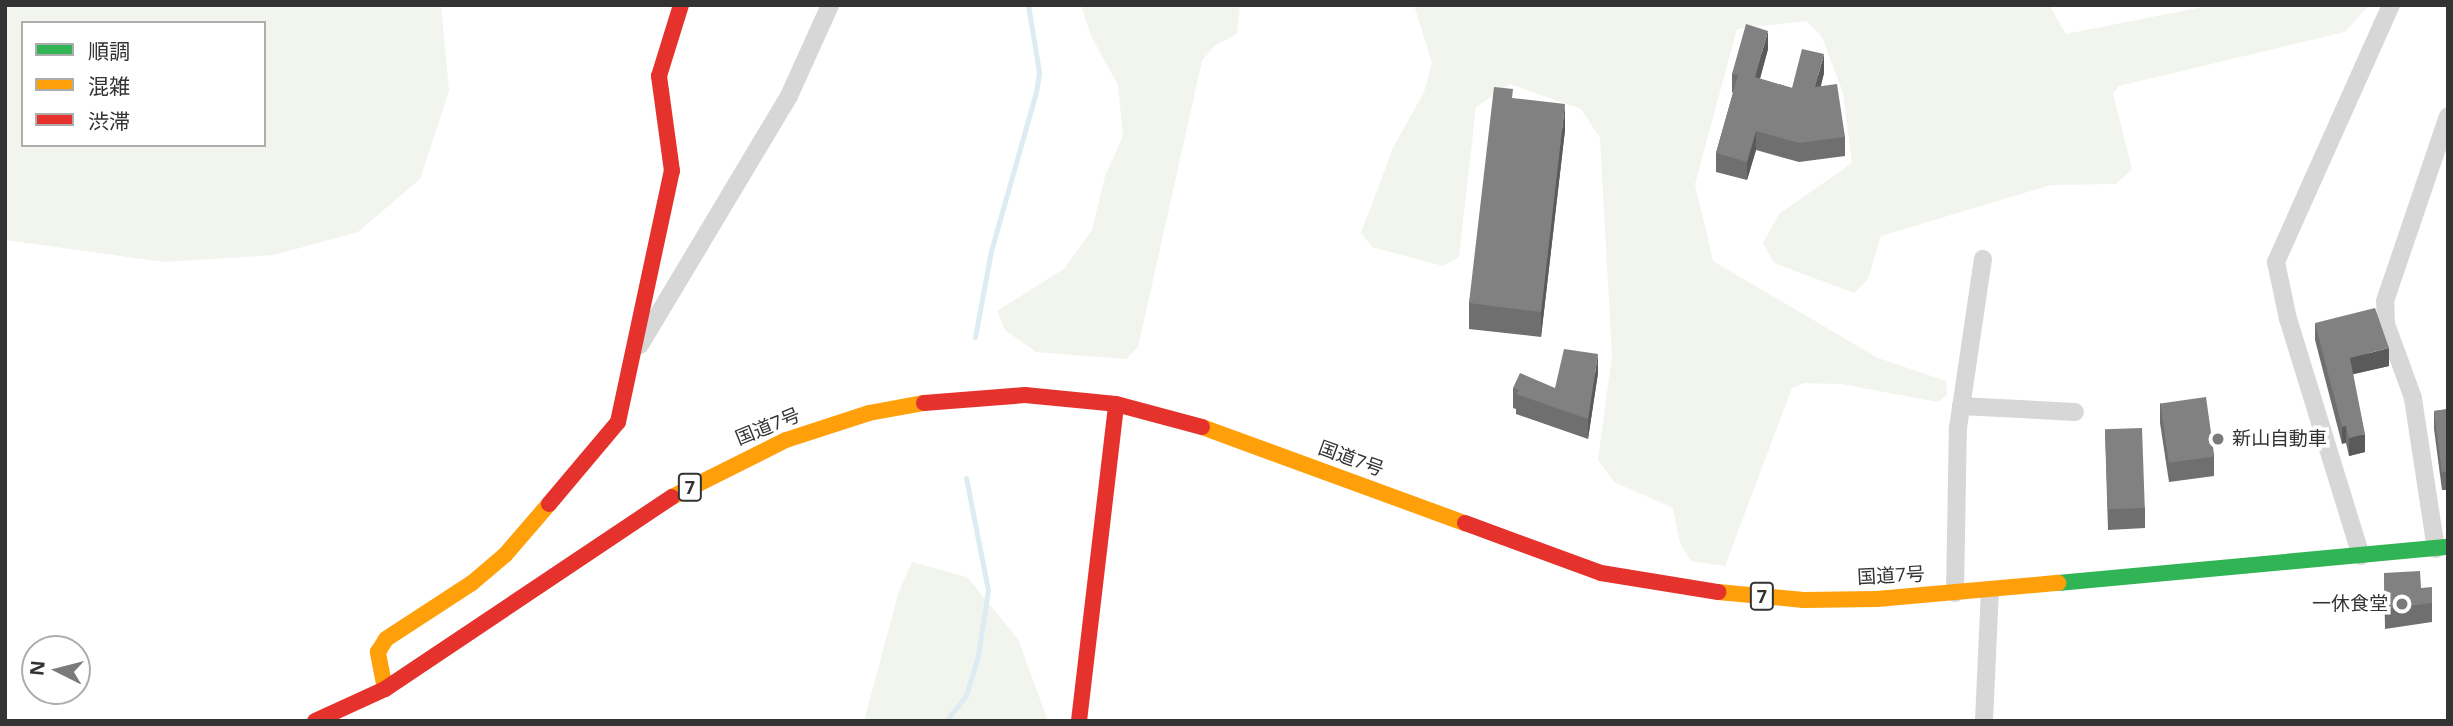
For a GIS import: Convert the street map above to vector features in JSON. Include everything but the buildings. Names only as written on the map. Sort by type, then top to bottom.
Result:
[{"type":"main road","points":[[385,688],[378,652],[386,639],[472,583],[545,512],[618,422],[636,351],[672,171],[659,76],[681,5]]},
{"type":"main road","name":"国道7号","points":[[315,721],[385,688],[659,504],[786,440],[869,413],[938,401],[1025,395],[1116,404],[1184,420],[1601,573],[1709,592],[1804,600],[1990,591],[2442,548]]},
{"type":"main road","points":[[1079,721],[1116,404]]},
{"type":"street","points":[[636,351],[789,96],[830,5]]},
{"type":"street","points":[[2361,556],[2288,319],[2276,262],[2391,5]]},
{"type":"street","points":[[2442,548],[2413,397],[2386,324],[2385,301],[2448,116]]},
{"type":"street","points":[[1955,593],[1961,406],[1983,259]]},
{"type":"street","points":[[1961,406],[2076,412]]},
{"type":"street","points":[[1984,721],[1990,591]]},
{"type":"shaded area","points":[[5,5],[441,5],[449,91],[420,179],[358,232],[274,255],[164,262],[5,240]]},
{"type":"shaded area","points":[[1081,5],[1240,5],[1237,34],[1214,46],[1202,61],[1138,347],[1126,359],[1036,352],[1005,330],[997,311],[1064,269],[1092,230],[1105,176],[1123,136],[1118,85],[1091,36]]},
{"type":"shaded area","points":[[1414,5],[2049,5],[2066,34],[2213,5],[2369,5],[2345,32],[2119,86],[2113,93],[2132,169],[2116,184],[2051,185],[1881,236],[1868,279],[1854,293],[1774,263],[1763,243],[1779,214],[1852,163],[1843,93],[1822,37],[1806,21],[1737,29],[1695,184],[1713,261],[1878,358],[1946,381],[1947,395],[1938,402],[1841,384],[1804,383],[1792,388],[1725,566],[1691,561],[1680,543],[1673,508],[1614,482],[1598,460],[1612,356],[1600,138],[1581,109],[1510,84],[1476,107],[1459,257],[1443,266],[1372,247],[1361,233],[1393,148],[1424,92],[1432,63]]},
{"type":"shaded area","points":[[912,562],[967,577],[1018,639],[1048,721],[864,721],[899,591]]},
{"type":"waterway","points":[[975,337],[991,251],[1036,92],[1039,72],[1028,5]]},
{"type":"waterway","points":[[946,721],[966,695],[978,656],[988,590],[966,478]]},
{"type":"traffic: fast","points":[[2058,583],[2448,547]]},
{"type":"traffic: slow","points":[[672,497],[786,440],[869,413],[924,403]]},
{"type":"traffic: slow","points":[[1202,427],[1465,523]]},
{"type":"traffic: slow","points":[[385,689],[378,652],[386,639],[472,583],[505,555],[549,504]]},
{"type":"traffic: slow","points":[[1718,592],[1804,600],[1877,599],[2058,583]]},
{"type":"traffic: jam","points":[[549,504],[618,422],[672,171],[659,76],[681,5]]},
{"type":"traffic: jam","points":[[924,403],[1025,395],[1116,404],[1202,427]]},
{"type":"traffic: jam","points":[[1079,721],[1116,404]]},
{"type":"traffic: jam","points":[[315,721],[385,689],[672,497]]},
{"type":"traffic: jam","points":[[1465,523],[1601,573],[1718,592]]},
{"type":"place","name":"新山自動車","points":[[2218,439]]},
{"type":"place","name":"一休食堂","points":[[2402,604]]}]
